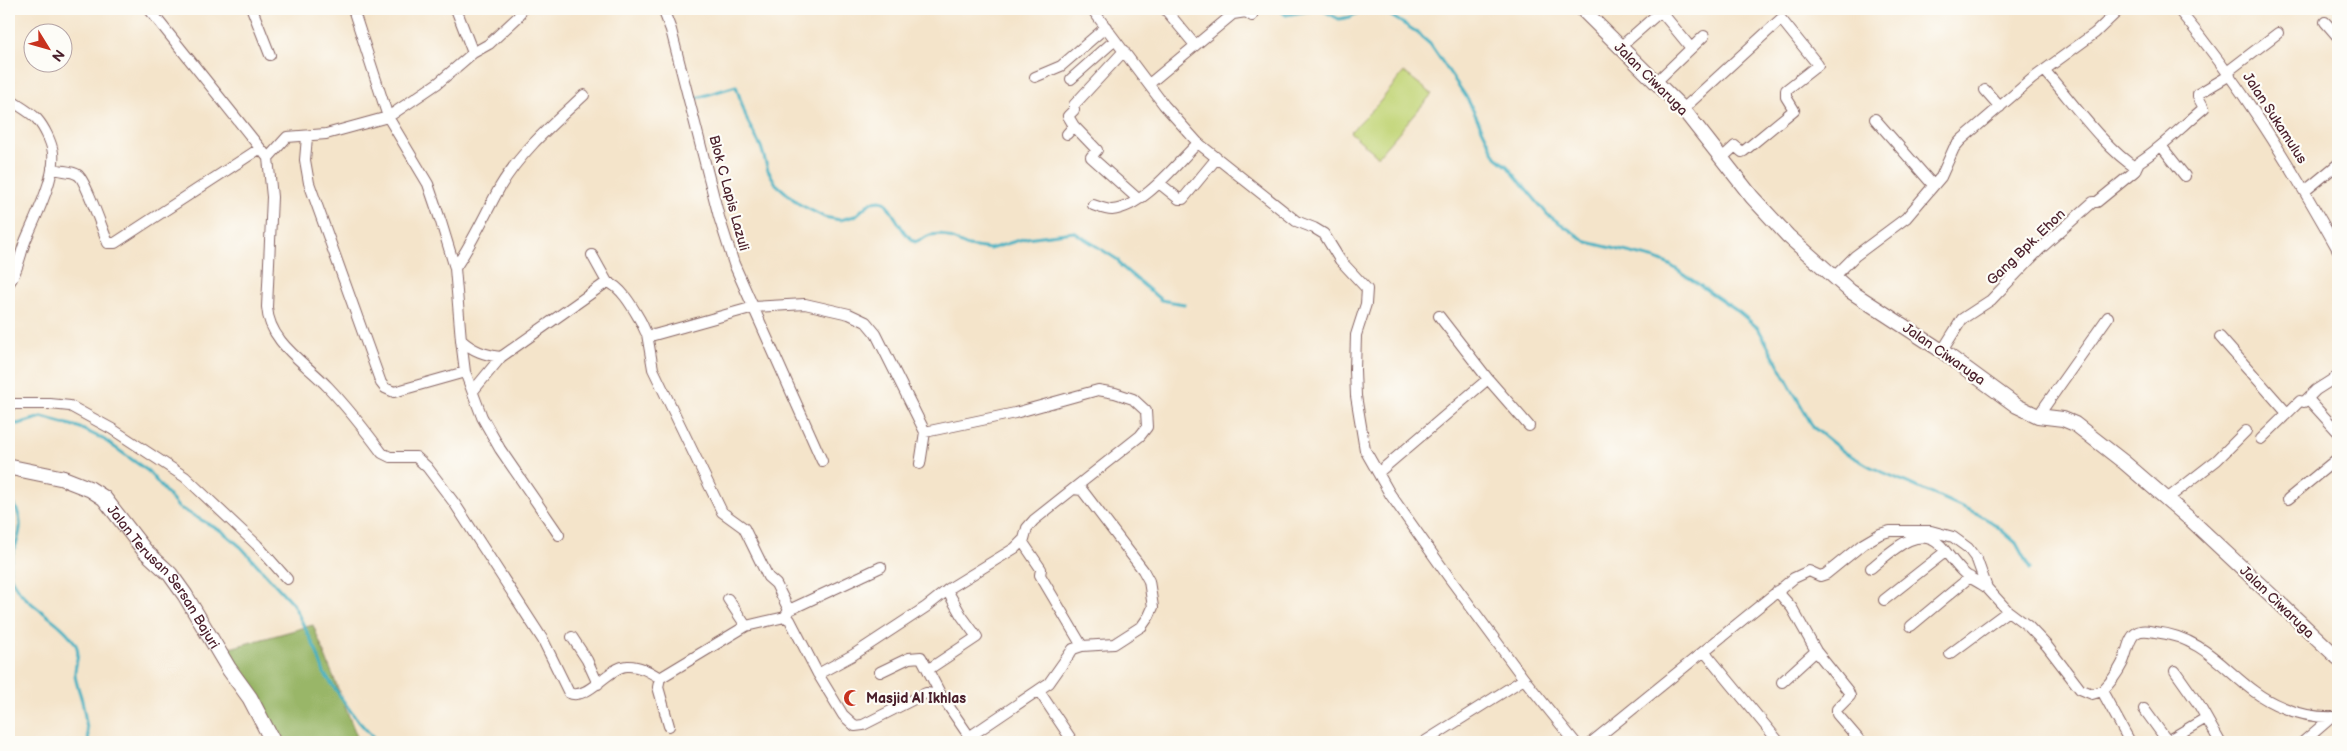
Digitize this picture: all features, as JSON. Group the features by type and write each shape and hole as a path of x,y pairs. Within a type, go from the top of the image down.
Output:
{"main road":[{"name":"Jalan Terusan Sersan Bajuri","path":"9,467 62,478 90,489 104,498 145,551 170,574 185,595 229,669 250,698 273,742"}],"street":[{"path":"149,9 268,158 272,197 267,313 277,337 329,388 382,453 390,457 416,457 427,467 472,529 544,640 569,693 578,694 598,684 613,671 626,666 639,667 660,678"},
{"path":"252,9 270,55"},
{"path":"353,9 388,117 428,184 455,268 465,372 474,391 482,418 500,449 559,535"},
{"path":"456,9 473,54"},
{"path":"268,158 287,137 307,137 326,134 388,117 438,83 473,54 489,44 518,17 522,9"},
{"name":"Blok C Lapis Lazuli","path":"663,9 671,30 719,217 734,264 822,461"},
{"path":"1092,9 1164,105 1198,143 1296,222 1314,228 1324,234 1340,260 1367,289 1366,304 1356,335 1355,370 1364,445 1394,500 1524,679 1575,742"},
{"path":"1165,9 1195,45"},
{"name":"Jalan Ciwaruga","path":"1582,9 1619,48 1683,109 1752,197 1788,236 1834,277 1850,290 1942,351 2017,406 2038,416 2063,419 2075,424 2167,499 2338,658"},
{"path":"1834,277 1854,256 1906,218 1941,177 1954,148 2032,79 2095,33 2120,9"},
{"name":"Jalan Sukamulus","path":"2178,9 2229,73 2305,191 2338,250"},
{"path":"1619,48 1660,10 1690,48"},
{"path":"1149,84 1233,14 1246,12 1252,16"},
{"path":"1683,109 1781,19 1802,44 1818,65 1786,90 1786,97 1794,110 1744,151 1742,152 1735,146 1722,158"},
{"path":"2325,22 2338,37"},
{"path":"1034,78 1061,66 1106,27"},
{"path":"2229,73 2278,33"},
{"path":"1656,82 1704,36"},
{"path":"1071,79 1115,40"},
{"path":"1124,51 1074,105 1074,110 1068,116 1074,126 1097,150 1091,157 1138,199"},
{"path":"2045,71 2122,159 2136,168"},
{"name":"Gang Bpk. Ehon","path":"1942,351 1962,319 1991,300 2039,250 2093,202 2097,202 2129,177 2140,162 2162,147 2204,108 2198,98 2198,94 2229,73"},
{"path":"1985,90 2000,108"},
{"path":"455,268 468,250 501,186 534,143 584,95"},
{"path":"9,99 37,119 47,136 53,153 52,168 41,205 22,250 19,263 9,283"},
{"path":"1875,119 1933,186"},
{"path":"1067,134 1074,126"},
{"path":"307,137 305,160 309,183 382,383 386,388 394,392 465,372"},
{"path":"1093,205 1110,210 1122,208 1138,199 1158,183 1198,143"},
{"path":"2162,147 2185,176"},
{"path":"52,168 77,174 80,177 108,243 115,243 259,149"},
{"path":"1158,183 1179,199 1182,199 1216,159"},
{"path":"2305,191 2338,164"},
{"path":"592,255 607,282 619,290 641,321 647,334 653,369 722,512 744,528 768,577 776,584 790,620 818,674 843,714 855,726 863,725 926,693 941,694"},
{"path":"474,391 501,357 607,282"},
{"path":"647,334 654,335 754,307 806,304 849,314 866,322 876,334 925,432 920,464"},
{"path":"1439,316 1488,380 1529,426"},
{"path":"2038,416 2108,316"},
{"path":"2220,337 2288,413"},
{"path":"461,340 471,349 501,357"},
{"path":"2261,439 2300,401 2304,402 2316,390 2338,376"},
{"path":"1378,472 1488,380"},
{"path":"818,674 894,628 947,590 1000,558 1022,541 1027,528 1034,520 1140,436 1147,428 1146,411 1133,399 1098,390 1015,413 925,432"},
{"path":"2308,399 2338,432"},
{"path":"9,404 70,406 112,428 185,477 257,545 287,579"},
{"path":"2167,499 2216,460 2246,431"},
{"path":"2288,499 2338,458"},
{"path":"880,672 914,657 921,657 941,694 971,739 1052,680 1073,649 1082,646 1114,644 1142,626 1153,607 1152,589 1144,570 1082,490 1073,489"},
{"path":"1592,742 1657,691 1777,591 1803,573 1809,572 1820,576 1826,574 1872,538 1890,532 1931,531 1953,537 1968,548 1977,560 1987,588"},
{"path":"1871,568 1904,542 1914,537 1932,540 1965,575 1987,588 2008,611 2028,626 2047,646 2080,689 2092,694 2102,691 2116,674 2136,633 2144,631 2185,638 2206,650 2252,689 2281,707 2312,716 2335,717"},
{"path":"1022,541 1040,569 1040,575 1082,646"},
{"path":"1884,600 1945,552"},
{"path":"669,726 658,687 660,678 746,626 787,613 881,567"},
{"path":"1911,626 1970,577"},
{"path":"929,669 977,637 961,615 947,590"},
{"path":"1777,591 1792,608 1816,651 1848,691 1850,696 1837,709 1837,714 1861,742"},
{"path":"728,599 746,626"},
{"path":"1950,654 2008,611"},
{"path":"572,637 587,660 598,684"},
{"path":"1704,651 1779,742"},
{"path":"1782,682 1816,651"},
{"path":"2175,671 2220,742"},
{"path":"1424,742 1524,679"},
{"path":"1039,691 1073,742"},
{"path":"2102,691 2130,742"},
{"path":"2144,709 2167,742 2206,718"},
{"path":"2304,742 2335,717"}],"green space":[{"path":"1404,72 1432,94 1378,156 1350,132 1378,104"},
{"path":"313,625 359,742 277,742 223,650"}],"waterway":[{"path":"1279,9 1286,15 1320,9 1339,19 1350,17 1366,9"},
{"path":"1374,9 1385,12 1415,31 1430,44 1467,98 1496,157 1507,166 1548,215 1587,242 1656,259 1670,265 1739,312 1758,328 1813,427 1844,452 1871,467 1976,513 1993,523 2016,543 2030,569"},
{"path":"690,100 736,86 747,120 761,147 768,170 776,184 799,204 824,217 840,220 855,216 871,202 881,201 886,203 905,233 915,242 930,235 941,234 968,246 990,249 1026,238 1074,232 1118,260 1121,266 1161,300 1184,304"},
{"path":"9,423 18,424 42,417 78,427 103,439 148,471 178,507 223,532 241,547 293,604 316,650 324,673 354,716 377,742"},
{"path":"9,498 17,510 20,522 20,532 11,561 10,571 12,580 18,590 34,606 62,627 76,645 78,652 75,675 89,742"}],"place":[{"name":"Masjid Al Ikhlas","path":"852,698"}]}
